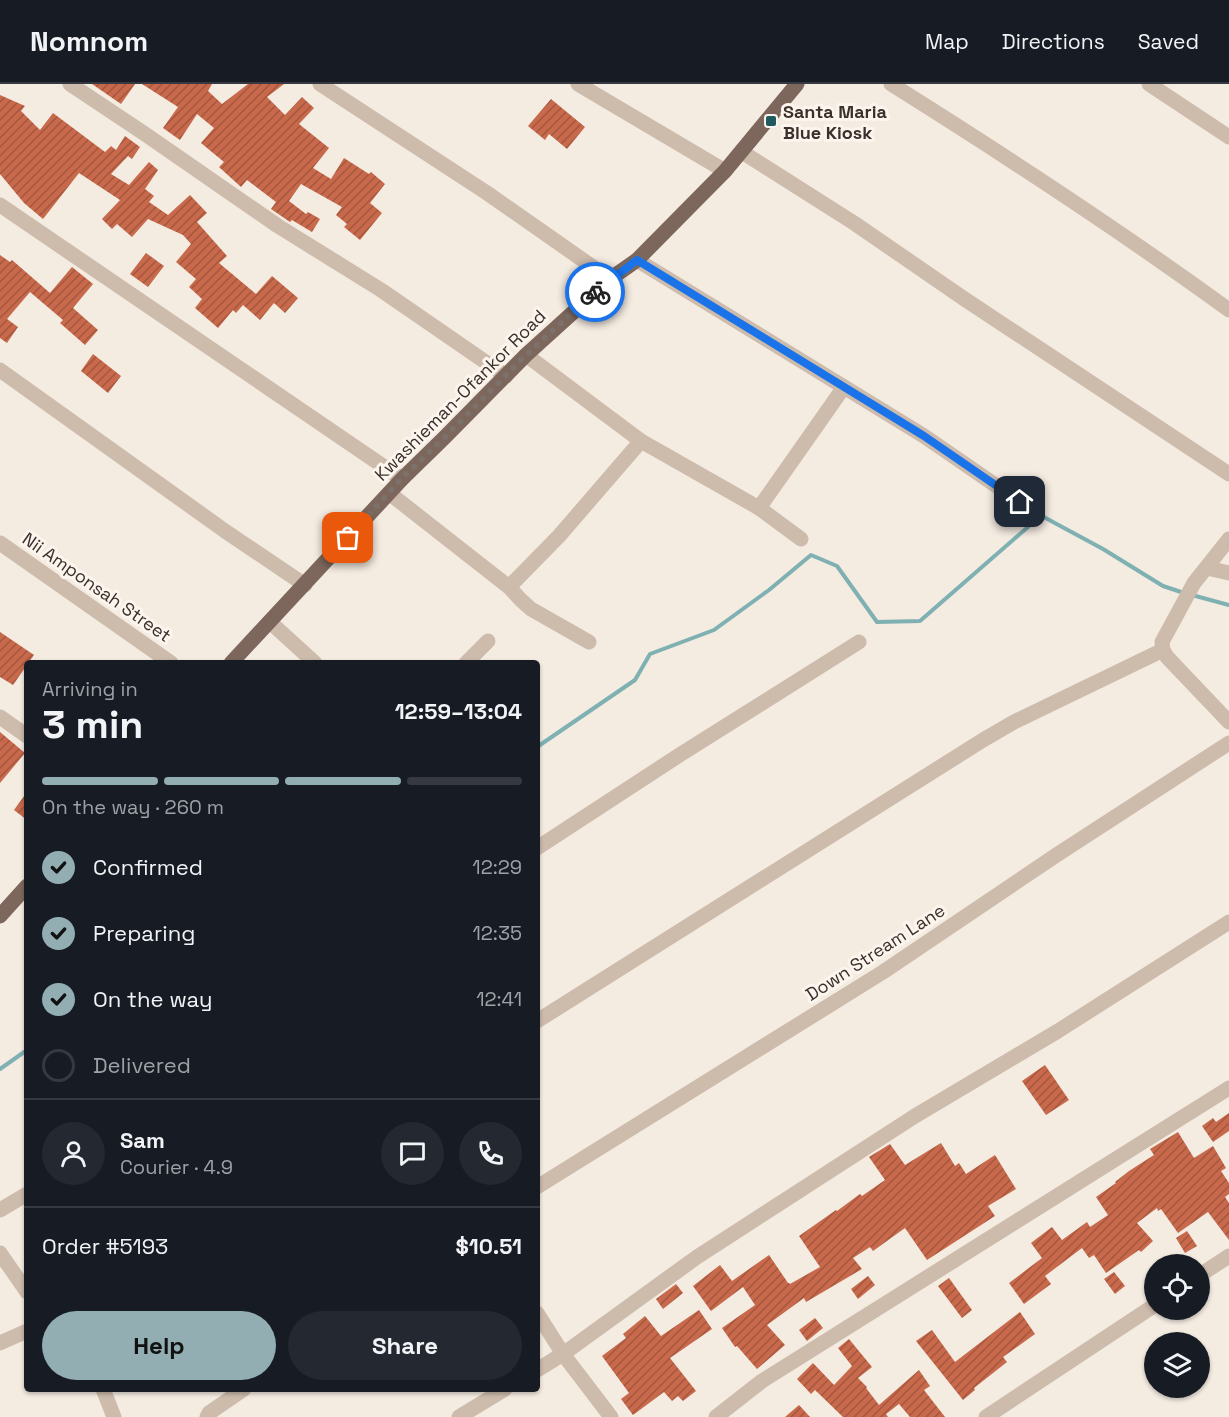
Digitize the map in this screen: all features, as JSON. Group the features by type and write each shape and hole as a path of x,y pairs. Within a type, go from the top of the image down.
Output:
{"main road":[{"name":"Kwashieman-Ofankor Road","path":"234,660 402,478 526,355 610,279 637,260 725,171 797,84"},
{"path":"3,906 24,888"}],"street":[{"path":"70,84 278,226 381,290 506,376"},
{"path":"320,84 487,193 610,279"},
{"path":"578,84 725,171"},
{"path":"891,84 991,146 1140,246 1229,310"},
{"path":"1149,84 1229,137"},
{"path":"742,152 854,223 1229,474"},
{"path":"0,205 402,478"},
{"path":"637,260 924,436 1020,502"},
{"path":"526,355 641,441 759,508 801,539"},
{"path":"0,370 225,531 305,585"},
{"path":"759,508 844,387"},
{"path":"509,587 559,536 641,441"},
{"path":"389,492 509,587 531,609 590,642"},
{"path":"1229,539 1194,583 1162,642 1167,657 1229,722"},
{"name":"Nii Amponsah Street","path":"0,543 167,660"},
{"path":"1207,568 1229,573"},
{"path":"270,622 312,660"},
{"path":"469,660 488,641"},
{"path":"540,846 691,747 859,642"},
{"path":"540,1020 983,740 1030,714 1163,650"},
{"path":"0,717 24,734"},
{"name":"Down Stream Lane","path":"540,1185 883,972 1058,854 1229,743"},
{"path":"540,1368 697,1257 915,1116 1058,1030 1229,922"},
{"path":"716,1417 762,1381 1229,1088"},
{"path":"0,1210 24,1196"},
{"path":"0,1253 24,1288"},
{"path":"1210,1268 1229,1256"},
{"path":"986,1417 1144,1312"},
{"path":"540,1318 563,1354 611,1417"},
{"path":"0,1343 24,1332"},
{"path":"104,1392 114,1417"},
{"path":"207,1417 209,1413 240,1392"},
{"path":"459,1417 500,1392"}],"building":[{"path":"92,84 135,84 121,104"},
{"path":"142,84 212,84 208,91 222,104 248,84 284,84 267,97 285,115 302,97 314,108 299,124 329,148 313,168 331,179 344,158 369,174 371,172 385,184 370,203 382,213 360,240 344,227 347,224 336,215 342,207 301,184 289,201 306,214 308,212 320,219 312,232 292,220 290,222 271,209 276,202 247,180 241,187 219,167 224,162 201,143 214,128 197,114 180,140 163,128 178,107"},
{"path":"0,95 25,106 21,111 40,130 53,113 105,152 111,146 116,150 125,136 140,147 132,159 128,156 111,174 129,185 149,162 158,170 145,189 154,196 149,202 168,215 190,195 207,213 197,222 227,256 219,263 256,294 272,276 298,298 285,313 274,303 260,320 243,305 236,313 233,310 218,328 195,308 202,299 189,287 196,279 176,262 191,244 183,235 148,219 132,237 117,224 112,229 102,219 120,200 79,173 43,219 24,203 0,174"},
{"path":"551,99 585,127 567,149 549,134 545,140 528,126"},
{"path":"146,253 164,266 148,287 130,274"},
{"path":"0,255 10,262 12,260 50,293 72,267 93,284 73,308 98,330 85,345 60,323 63,320 30,292 7,319 18,327 7,343 0,338"},
{"path":"93,354 121,376 108,393 81,371"},
{"path":"0,632 34,655 30,660 24,660 24,669 13,685 0,677"},
{"path":"0,732 24,754 0,783"},
{"path":"24,796 24,818 14,810"},
{"path":"1045,1065 1069,1100 1046,1115 1022,1081"},
{"path":"1229,1113 1229,1131 1213,1142 1202,1126 1213,1118 1216,1122"},
{"path":"1178,1132 1194,1158 1213,1146 1226,1168 1221,1171 1229,1183 1229,1194 1225,1197 1229,1203 1229,1240 1208,1212 1178,1233 1161,1209 1158,1211 1157,1208 1137,1223 1153,1241 1141,1252 1139,1250 1106,1273 1094,1255 1089,1258 1082,1248 1045,1276 1051,1284 1024,1304 1009,1283 1042,1258 1031,1243 1052,1227 1062,1240 1087,1222 1090,1227 1108,1215 1096,1197 1154,1155 1150,1149"},
{"path":"941,1143 955,1166 959,1163 966,1174 995,1155 1016,1189 988,1206 995,1216 927,1260 905,1228 873,1251 870,1247 853,1258 862,1269 806,1302 804,1298 767,1325 785,1345 757,1369 737,1346 735,1347 722,1328 755,1305 743,1287 711,1311 693,1286 720,1265 732,1281 769,1255 790,1284 820,1267 799,1236 860,1194 862,1196 885,1180 869,1157 890,1144 905,1165"},
{"path":"1187,1231 1197,1246 1185,1253 1176,1238"},
{"path":"1114,1272 1125,1286 1115,1294 1104,1279"},
{"path":"868,1276 875,1285 858,1299 851,1289"},
{"path":"949,1278 972,1310 962,1318 938,1286"},
{"path":"676,1284 683,1293 663,1309 656,1299"},
{"path":"699,1310 712,1329 670,1358 696,1391 683,1401 678,1396 672,1401 664,1392 633,1415 621,1399 629,1393 602,1356 626,1338 623,1334 645,1316 661,1336"},
{"path":"1020,1312 1035,1334 1003,1357 1007,1362 974,1388 975,1390 963,1400 916,1341 932,1330 955,1362"},
{"path":"815,1318 823,1328 807,1341 799,1330"},
{"path":"849,1339 872,1367 858,1378 879,1405 919,1370 930,1386 924,1390 945,1417 910,1417 899,1404 886,1414 888,1417 843,1417 815,1390 811,1394 797,1379 813,1363 834,1385 852,1366 838,1348"},
{"path":"799,1405 810,1417 785,1417"}],"waterway":[{"path":"540,745 635,680 650,654 714,630 769,590 811,555 837,566 877,622 920,621 1040,515 1103,549 1163,586 1184,593"},
{"path":"1192,595 1229,605"},
{"path":"0,1069 24,1052"}],"way so far":[{"path":"348,538 402,478 526,355 595,292"}],"place":[{"name":"Santa Maria Blue Kiosk","path":"771,121"}],"route":[{"path":"595,292 637,260 924,436 1020,502"}]}
